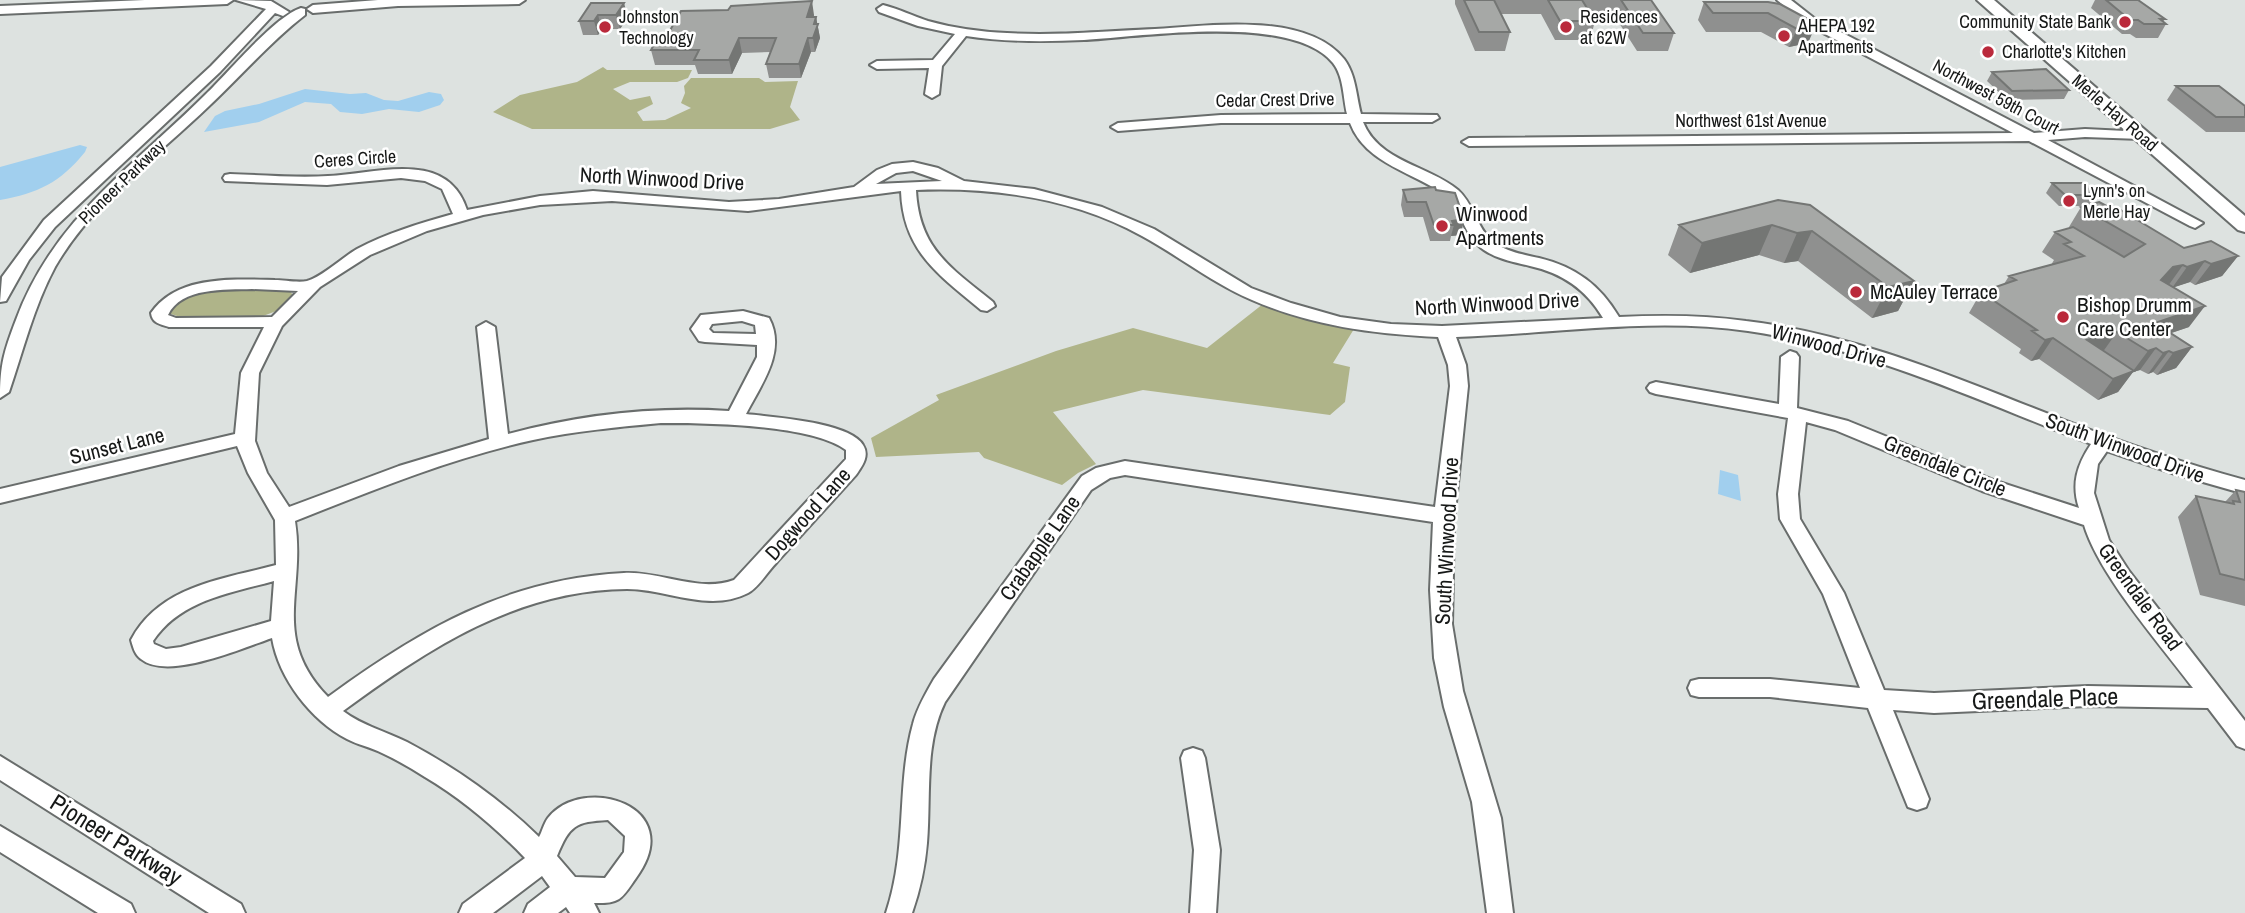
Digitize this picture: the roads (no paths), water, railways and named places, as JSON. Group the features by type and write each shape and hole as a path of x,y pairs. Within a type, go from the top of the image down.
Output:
{"main road":[{"name":"Merle Hay Road","path":"1985,0 2245,226"}],"street":[{"path":"0,9 19,0"},
{"path":"38,0 80,0"},
{"path":"0,9 227,0"},
{"path":"242,0 307,10 397,2 519,0"},
{"name":"Pioneer Parkway","path":"0,392 37,288 66,240 87,214 211,97 275,32 307,10 331,0"},
{"name":"Northwest 59th Court","path":"1783,0 1810,21 2195,223"},
{"name":"Pioneer Parkway","path":"0,297 17,264 51,222 230,55 272,5"},
{"path":"915,20 963,32 1026,37 1240,29 1285,34 1324,49 1340,62 1348,78 1354,118 1364,138 1376,150 1452,192 1469,214 1474,232 1480,240 1503,254 1554,267 1577,277 1594,290 1613,321"},
{"path":"877,65 936,64 963,32"},
{"path":"932,94 936,64"},
{"name":"Cedar Crest Drive","path":"1118,127 1221,119 1432,118"},
{"name":"Northwest 61st Avenue","path":"1469,142 2033,138 2085,133 2141,135"},
{"name":"North Winwood Drive","path":"859,191 883,172 914,167 939,171 961,186"},
{"name":"Ceres Circle","path":"230,178 330,181 396,174 423,176 435,179 451,189 461,215"},
{"path":"908,186 908,216 920,244 931,258 987,306"},
{"name":"North Winwood Drive","path":"285,517 257,473 244,438 245,404 252,369 276,322 333,269 372,247 461,215 510,205 570,197 627,196 702,205 749,206 908,186 961,186 1028,193 1101,211 1147,232 1232,285 1294,309 1371,327 1446,334 1646,319"},
{"path":"276,322 175,323 167,322 159,313 169,299 195,288 312,286"},
{"name":"Winwood Drive","path":"1646,319 1751,326 1830,343 1911,369 2006,405"},
{"path":"486,327 499,441"},
{"name":"South Winwood Drive","path":"1446,334 1457,365 1459,386 1444,516 1440,610 1445,660 1481,788 1494,853 1500,913"},
{"path":"734,419 766,357 766,340"},
{"path":"1790,357 1793,413 1788,495 1790,519 1833,593 1917,799"},
{"name":"Greendale Circle","path":"1656,388 1793,413 1871,435 1989,486 2091,520"},
{"name":"South Winwood Drive","path":"2006,405 2184,471 2245,487"},
{"name":"Dogwood Lane","path":"285,517 362,485 499,441 591,423 642,418 734,419 778,424 845,438 855,447 856,459 743,586 728,593 713,595 652,582 628,581 578,584 532,593 476,614 430,637 327,711"},
{"name":"Sunset Lane","path":"0,496 244,438"},
{"name":"Greendale Road","path":"2103,441 2088,464 2084,493 2099,542 2122,577 2245,739"},
{"name":"Crabapple Lane","path":"899,913 905,900 915,842 921,755 928,712 942,686 1084,485 1094,477 1125,468 1444,516"},
{"path":"285,517 285,647 310,694 351,729 393,746 470,793 543,860 579,903"},
{"path":"283,626 183,657 164,659 152,656 145,650 142,640 157,617 183,600 286,570"},
{"name":"Greendale Place","path":"1699,688 1770,688 1934,703 2061,696 2214,698"},
{"path":"1193,758 1207,849 1203,913"},
{"name":"Pioneer Parkway","path":"0,767 232,913"},
{"path":"472,913 543,860 556,825 578,811 611,809 624,816 638,833 637,856 611,891 579,903 537,913"},
{"path":"0,838 122,913"}],"water":[{"path":"305,89 366,93 384,100 398,101 429,92 441,94 444,100 440,105 419,112 389,109 362,114 340,112 331,104 305,102 259,122 204,132 215,116 225,111 259,104"},
{"path":"80,145 87,147 85,152 57,179 37,190 0,200 0,167"},
{"path":"1720,470 1738,475 1741,501 1718,494"}],"place":[{"name":"Community State Bank","path":"2125,22"},
{"name":"Johnston Technology","path":"605,27"},
{"name":"Residences at 62W","path":"1566,27"},
{"name":"AHEPA 192 Apartments","path":"1784,36"},
{"name":"Charlotte's Kitchen","path":"1988,52"},
{"name":"Lynn's on Merle Hay","path":"2069,201"},
{"name":"Winwood Apartments","path":"1442,226"},
{"name":"McAuley Terrace","path":"1856,292"},
{"name":"Bishop Drumm Care Center","path":"2063,317"}]}
